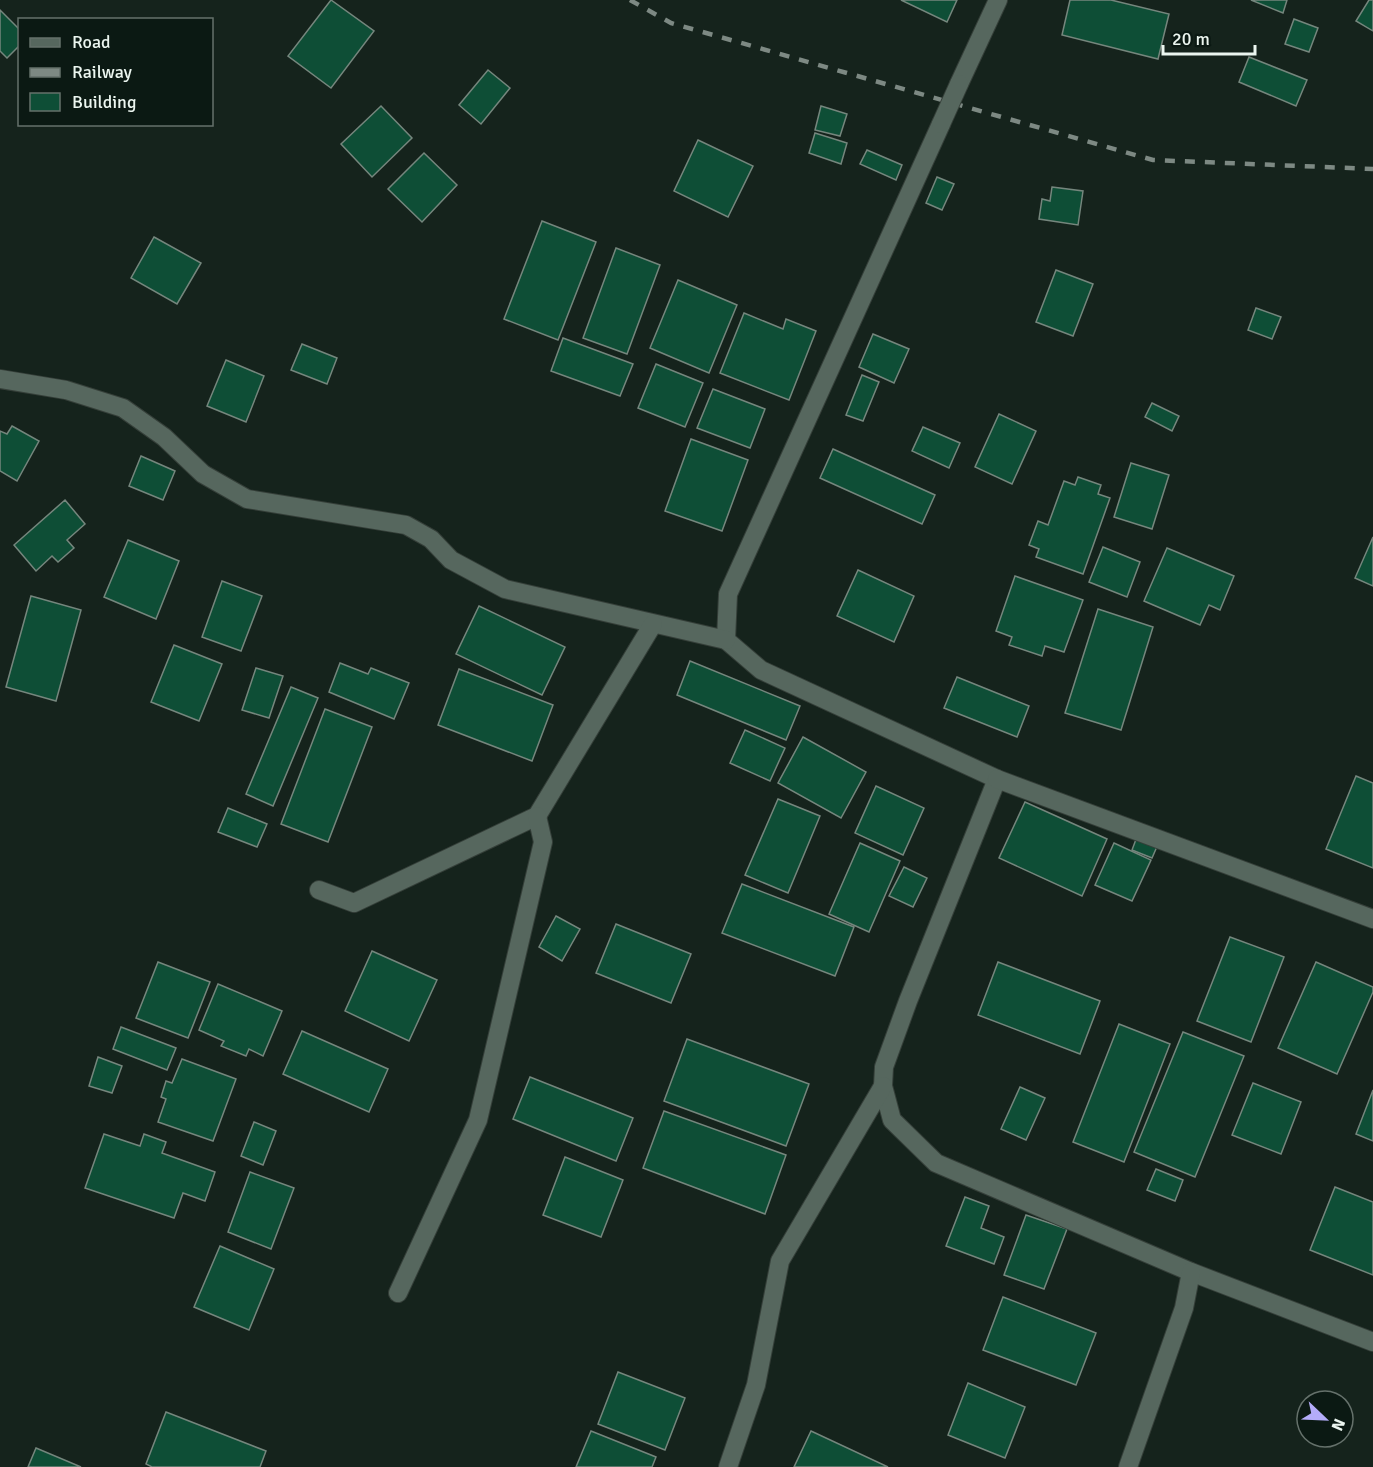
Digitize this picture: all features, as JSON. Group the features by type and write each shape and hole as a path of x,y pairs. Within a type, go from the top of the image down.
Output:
{"street":[{"path":"726,640 728,594 998,0"},
{"path":"0,379 66,390 123,408 164,437 203,474 247,499 406,525 432,539 451,560 505,589 726,640 761,670 997,779 1373,919"},
{"path":"319,890 354,903 537,816 653,624"},
{"path":"997,779 884,1067 883,1086 892,1120 936,1163 1191,1272 1373,1342"},
{"path":"398,1293 478,1120 543,842 537,816"},
{"path":"728,1467 756,1385 780,1261 883,1086"},
{"path":"1128,1467 1184,1308 1191,1272"}],"building":[{"path":"331,0 374,31 331,88 288,56"},
{"path":"901,0 957,0 947,22"},
{"path":"1070,0 1111,0 1169,14 1158,59 1062,35"},
{"path":"1251,0 1287,0 1283,13"},
{"path":"1369,0 1373,0 1373,31 1356,21"},
{"path":"0,10 18,28 18,47 7,58 0,51"},
{"path":"1294,19 1318,28 1309,52 1285,44"},
{"path":"1249,57 1307,80 1296,106 1239,82"},
{"path":"488,70 510,88 481,124 459,105"},
{"path":"381,106 412,138 372,177 341,144"},
{"path":"821,106 847,114 840,136 815,130"},
{"path":"815,133 847,143 841,164 809,153"},
{"path":"698,140 753,166 728,217 674,191"},
{"path":"867,150 902,165 896,180 860,164"},
{"path":"424,153 457,185 422,222 388,189"},
{"path":"937,177 954,184 942,210 926,203"},
{"path":"1052,187 1083,191 1078,225 1039,219 1042,199 1050,201"},
{"path":"542,221 596,242 558,340 504,319"},
{"path":"154,237 201,263 177,304 131,278"},
{"path":"616,248 660,265 627,354 583,338"},
{"path":"1056,270 1093,284 1073,336 1036,322"},
{"path":"678,280 737,305 709,373 650,348"},
{"path":"1256,308 1281,317 1272,339 1248,330"},
{"path":"744,313 783,329 786,319 816,331 789,400 720,373"},
{"path":"873,334 909,349 894,383 859,367"},
{"path":"563,338 633,364 620,396 551,371"},
{"path":"302,344 337,358 327,384 291,370"},
{"path":"226,360 264,376 246,422 207,406"},
{"path":"656,364 703,383 685,427 638,408"},
{"path":"862,375 879,382 863,421 846,415"},
{"path":"713,389 765,409 750,448 697,428"},
{"path":"1152,403 1179,416 1172,431 1145,417"},
{"path":"999,414 1036,431 1012,484 975,467"},
{"path":"12,426 39,441 17,481 0,471 0,431 7,434"},
{"path":"923,427 960,443 949,468 912,451"},
{"path":"691,439 748,460 722,531 665,511"},
{"path":"833,449 935,495 922,524 820,478"},
{"path":"141,456 175,471 163,500 129,486"},
{"path":"1131,463 1169,475 1152,529 1114,517"},
{"path":"1078,477 1101,485 1098,494 1110,498 1083,574 1036,557 1039,549 1029,545 1038,521 1048,525 1064,481 1075,485"},
{"path":"65,500 85,524 67,540 74,548 58,562 52,556 36,571 14,545"},
{"path":"1373,537 1373,586 1355,578"},
{"path":"128,540 179,561 156,619 104,597"},
{"path":"1103,547 1140,562 1127,597 1089,582"},
{"path":"1167,548 1234,576 1220,610 1209,605 1200,625 1144,601"},
{"path":"858,570 914,596 894,642 837,616"},
{"path":"1015,576 1083,600 1064,652 1045,646 1042,656 1009,645 1012,637 996,631"},
{"path":"222,581 262,596 241,651 202,637"},
{"path":"31,596 81,610 56,701 6,687"},
{"path":"479,606 565,647 542,695 456,654"},
{"path":"1098,609 1153,627 1121,730 1065,713"},
{"path":"174,645 222,664 199,721 151,702"},
{"path":"690,661 800,706 786,740 677,695"},
{"path":"340,663 368,674 371,668 409,683 394,719 329,692"},
{"path":"256,668 283,676 269,718 242,710"},
{"path":"459,669 553,705 532,761 438,725"},
{"path":"957,677 1029,706 1017,737 944,708"},
{"path":"291,687 318,698 273,806 246,794"},
{"path":"325,709 372,727 328,842 281,824"},
{"path":"745,730 785,748 770,781 730,763"},
{"path":"803,737 866,772 841,818 778,783"},
{"path":"1356,776 1373,783 1373,868 1326,849"},
{"path":"876,786 924,808 903,855 855,833"},
{"path":"778,799 820,816 788,893 745,875"},
{"path":"1025,802 1107,839 1082,896 999,858"},
{"path":"228,808 267,824 257,847 218,832"},
{"path":"1138,834 1159,842 1152,858 1132,850"},
{"path":"860,843 900,861 869,932 829,914"},
{"path":"1114,843 1151,860 1132,901 1095,885"},
{"path":"904,867 927,878 913,907 889,896"},
{"path":"742,884 854,927 835,976 722,933"},
{"path":"556,916 580,929 562,961 539,947"},
{"path":"616,924 691,954 671,1003 596,973"},
{"path":"1230,937 1284,957 1251,1042 1197,1021"},
{"path":"372,951 437,980 409,1041 345,1011"},
{"path":"158,962 210,982 188,1038 136,1018"},
{"path":"998,962 1100,1001 1080,1054 978,1015"},
{"path":"1316,962 1373,987 1373,992 1337,1074 1278,1048"},
{"path":"218,984 282,1011 263,1056 249,1049 246,1056 221,1046 224,1041 199,1030"},
{"path":"1119,1024 1170,1044 1124,1162 1073,1142"},
{"path":"121,1027 176,1048 167,1070 113,1049"},
{"path":"302,1031 388,1069 369,1112 283,1074"},
{"path":"1183,1032 1244,1056 1195,1177 1134,1152"},
{"path":"687,1039 809,1084 786,1146 664,1101"},
{"path":"98,1057 122,1066 112,1093 89,1086"},
{"path":"182,1059 236,1079 213,1141 158,1122 166,1099 161,1097 166,1081 172,1083"},
{"path":"530,1077 633,1118 616,1161 513,1119"},
{"path":"1253,1083 1301,1102 1281,1154 1232,1135"},
{"path":"1020,1087 1045,1098 1026,1140 1001,1129"},
{"path":"1373,1090 1373,1141 1356,1134"},
{"path":"664,1111 786,1155 765,1214 643,1168"},
{"path":"254,1122 276,1131 263,1165 241,1156"},
{"path":"104,1134 140,1146 144,1134 166,1142 162,1153 215,1172 205,1201 183,1193 174,1218 85,1188"},
{"path":"565,1157 623,1180 601,1237 543,1215"},
{"path":"1156,1169 1183,1180 1175,1201 1147,1190"},
{"path":"250,1172 294,1188 271,1249 228,1232"},
{"path":"1335,1187 1373,1202 1373,1275 1310,1250"},
{"path":"965,1197 989,1206 981,1228 1004,1237 994,1264 946,1246"},
{"path":"1026,1215 1067,1229 1044,1289 1004,1275"},
{"path":"220,1246 274,1269 249,1330 194,1307"},
{"path":"1003,1297 1096,1333 1076,1385 983,1350"},
{"path":"618,1372 685,1398 665,1450 598,1424"},
{"path":"968,1383 1025,1407 1005,1458 948,1435"},
{"path":"166,1412 266,1451 260,1467 152,1467 146,1464"},
{"path":"591,1431 656,1457 652,1467 576,1467"},
{"path":"811,1431 888,1467 794,1467"},
{"path":"36,1448 81,1467 28,1467"}],"railway":[{"path":"630,0 671,23 1153,160 1373,169"}]}
